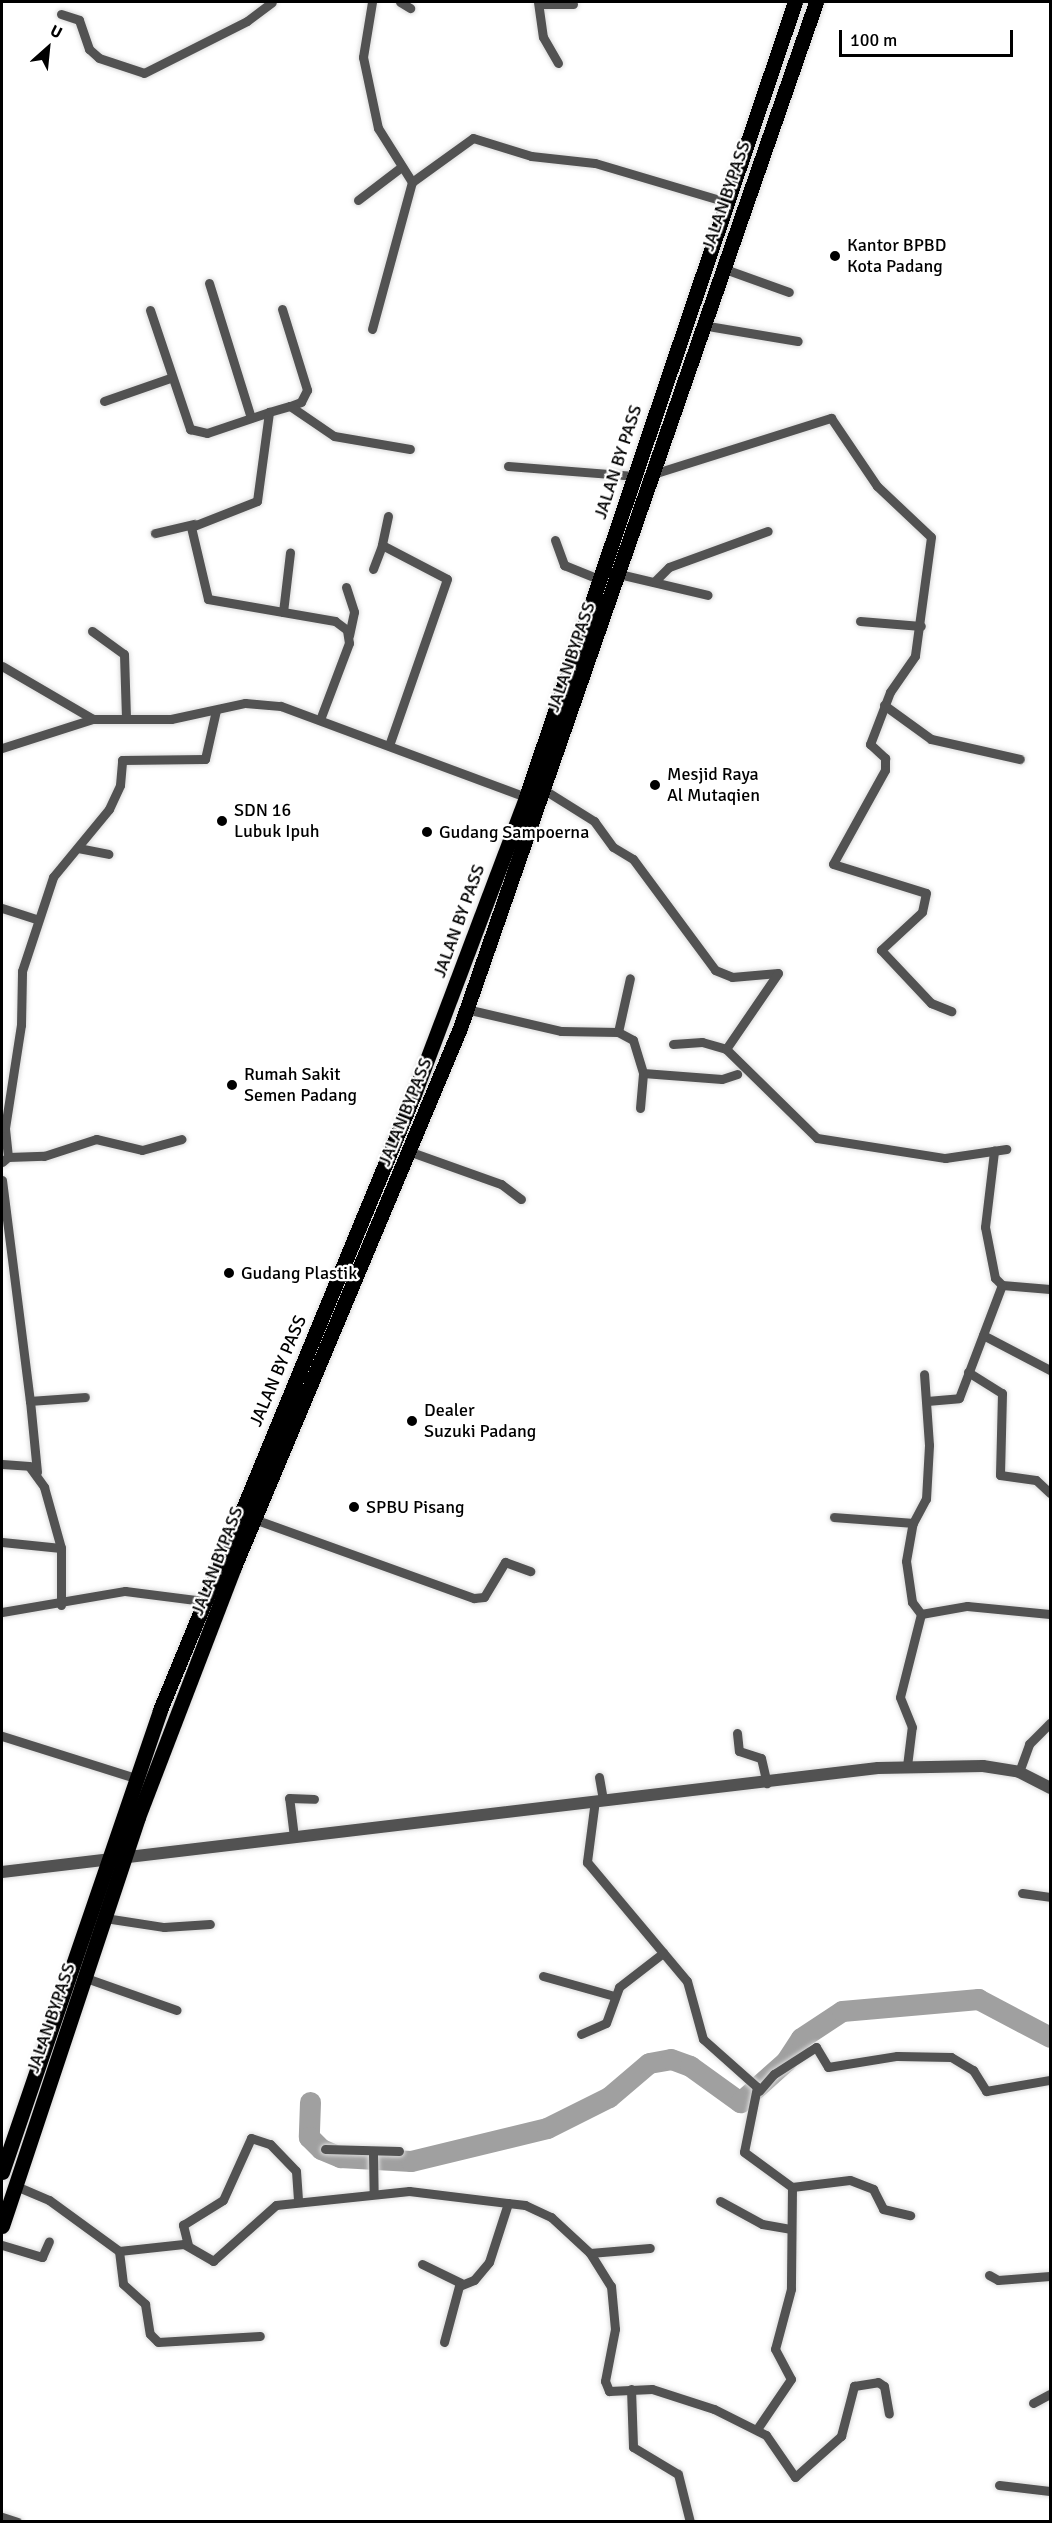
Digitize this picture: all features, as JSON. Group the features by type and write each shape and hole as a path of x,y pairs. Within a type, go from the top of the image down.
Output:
{"highway":[{"name":"JALAN BY PASS","path":"202,1601 386,1160 526,797 795,2"},
{"name":"JALAN BYPASS","path":"2,2226 125,1856 254,1519 411,1152 546,791 702,325 816,2"},
{"path":"386,1160 404,1168"},
{"name":"JALAN BYPASS","path":"2,2172 103,1862 202,1601"}],"street":[{"path":"61,14 79,20 89,50 99,58 144,74 247,21 272,2"},
{"path":"372,2 363,57 378,128 400,168 412,182"},
{"path":"400,2 410,8"},
{"path":"558,63 543,37 538,3 573,4"},
{"path":"372,329 412,182 473,138 531,156 595,163 727,202"},
{"path":"358,200 400,168"},
{"path":"722,268 789,292"},
{"path":"209,283 251,418"},
{"path":"150,310 170,378 195,432 301,402 307,390 282,309"},
{"path":"702,325 798,341"},
{"path":"104,401 170,378"},
{"path":"290,406 334,436 410,449"},
{"path":"155,533 194,524 257,501 269,412"},
{"path":"653,474 834,419 876,486 931,537 921,626 912,664 884,705 870,744 885,758 885,770 833,864 926,893 922,912 881,950 931,1003 951,1011"},
{"path":"508,466 634,476"},
{"path":"373,569 382,545 388,516"},
{"path":"194,524 193,543 208,599 335,621 349,635"},
{"path":"654,582 669,567 768,531"},
{"path":"555,540 564,564 599,579"},
{"path":"382,545 447,579 390,743"},
{"path":"283,612 290,552"},
{"path":"620,574 708,595"},
{"path":"321,717 349,635 354,612 346,587"},
{"path":"860,621 921,626"},
{"path":"92,632 124,654 126,718"},
{"path":"2,666 93,719"},
{"path":"3,750 93,719 171,719 216,710 266,704 321,717 526,797"},
{"path":"884,705 931,739 1020,759"},
{"path":"182,1139 142,1150 96,1139 44,1156 5,1160 8,1084 17,1057 22,971 34,919 53,877 78,848 114,799 122,760 205,759 216,710"},
{"path":"546,791 594,821 613,847 631,856 715,970 732,977 778,973 726,1049"},
{"path":"78,848 108,854"},
{"path":"2,909 34,919"},
{"path":"618,1032 630,978"},
{"path":"466,1009 561,1031 594,1028 618,1032 633,1040 643,1073 640,1108"},
{"path":"674,1044 702,1042 726,1049 817,1138 945,1158 1006,1149"},
{"path":"643,1073 722,1078 737,1074"},
{"path":"994,1150 985,1227 995,1278 1002,1285 1050,1289"},
{"path":"411,1152 501,1184 521,1199"},
{"path":"2,1180 37,1472 61,1548 61,1605"},
{"path":"927,1401 957,1401 1002,1285"},
{"path":"983,1335 1050,1370"},
{"path":"968,1372 1002,1393 1000,1475 1036,1480 1050,1493"},
{"path":"921,1614 912,1602 906,1561 913,1523 926,1499 927,1401 924,1374"},
{"path":"30,1401 85,1397"},
{"path":"2,1464 29,1466 37,1472"},
{"path":"834,1517 913,1523"},
{"path":"254,1519 474,1598 484,1597 505,1562 531,1571"},
{"path":"2,1542 61,1548"},
{"path":"2,1612 61,1605 125,1591 202,1601"},
{"path":"921,1614 967,1606 1050,1614"},
{"path":"907,1766 912,1727 900,1697 921,1614"},
{"path":"1019,1772 1029,1744 1050,1723"},
{"path":"737,1733 739,1751 761,1758 767,1783"},
{"path":"2,1736 135,1778"},
{"path":"2,1872 103,1862 125,1856 599,1800 907,1766 948,1763 1019,1772 1050,1788"},
{"path":"599,1777 599,1800 587,1862 687,1981 703,2039 757,2087"},
{"path":"294,1837 290,1798 314,1799"},
{"path":"1022,1893 1050,1897"},
{"path":"105,1918 164,1926 210,1924"},
{"path":"581,2034 606,2023 614,1996 663,1953"},
{"path":"543,1976 614,1996"},
{"path":"86,1978 177,2010"},
{"path":"910,2215 883,2209 873,2189 850,2180 792,2187 746,2158 746,2124 757,2087 816,2047 828,2067 897,2056 951,2057 973,2070 986,2091 1050,2080"},
{"path":"189,2245 183,2225 223,2200 251,2138 270,2144 296,2171 298,2202"},
{"path":"325,2149 373,2159 399,2151"},
{"path":"373,2159 374,2193"},
{"path":"16,2186 49,2200 119,2250 189,2245 213,2261 265,2211 298,2202 374,2193 462,2195 508,2203 551,2217 590,2253 612,2286 615,2305 605,2387 616,2392 631,2389 684,2397 757,2429 795,2477 841,2436 854,2386 878,2382 884,2386 889,2414"},
{"path":"757,2429 791,2379 776,2349 791,2289 789,2229 792,2187"},
{"path":"720,2201 762,2224 789,2229"},
{"path":"422,2264 461,2283 471,2282 489,2262 508,2203"},
{"path":"2,2245 42,2257 49,2241"},
{"path":"590,2253 650,2248"},
{"path":"119,2250 123,2284 146,2304 150,2334 158,2342 260,2336"},
{"path":"989,2275 998,2280 1050,2276"},
{"path":"444,2342 461,2283"},
{"path":"631,2389 633,2447 678,2474 690,2522"},
{"path":"1033,2403 1050,2394"},
{"path":"999,2485 1050,2491"},
{"path":"2,2517 17,2522"}],"waterway":[{"path":"310,2102 309,2137 321,2149 340,2157 411,2161 547,2128 609,2097 649,2063 671,2059 690,2066 740,2102 786,2061 801,2038 842,2011 978,1999 1050,2037"}],"place":[{"name":"Kantor BPBD Kota Padang","path":"835,256"},
{"name":"Mesjid Raya Al Mutaqien","path":"655,785"},
{"name":"SDN 16 Lubuk Ipuh","path":"222,821"},
{"name":"Gudang Sampoerna","path":"427,832"},
{"name":"Rumah Sakit Semen Padang","path":"232,1085"},
{"name":"Gudang Plastik","path":"229,1273"},
{"name":"Dealer Suzuki Padang","path":"412,1421"},
{"name":"SPBU Pisang","path":"354,1507"}]}
